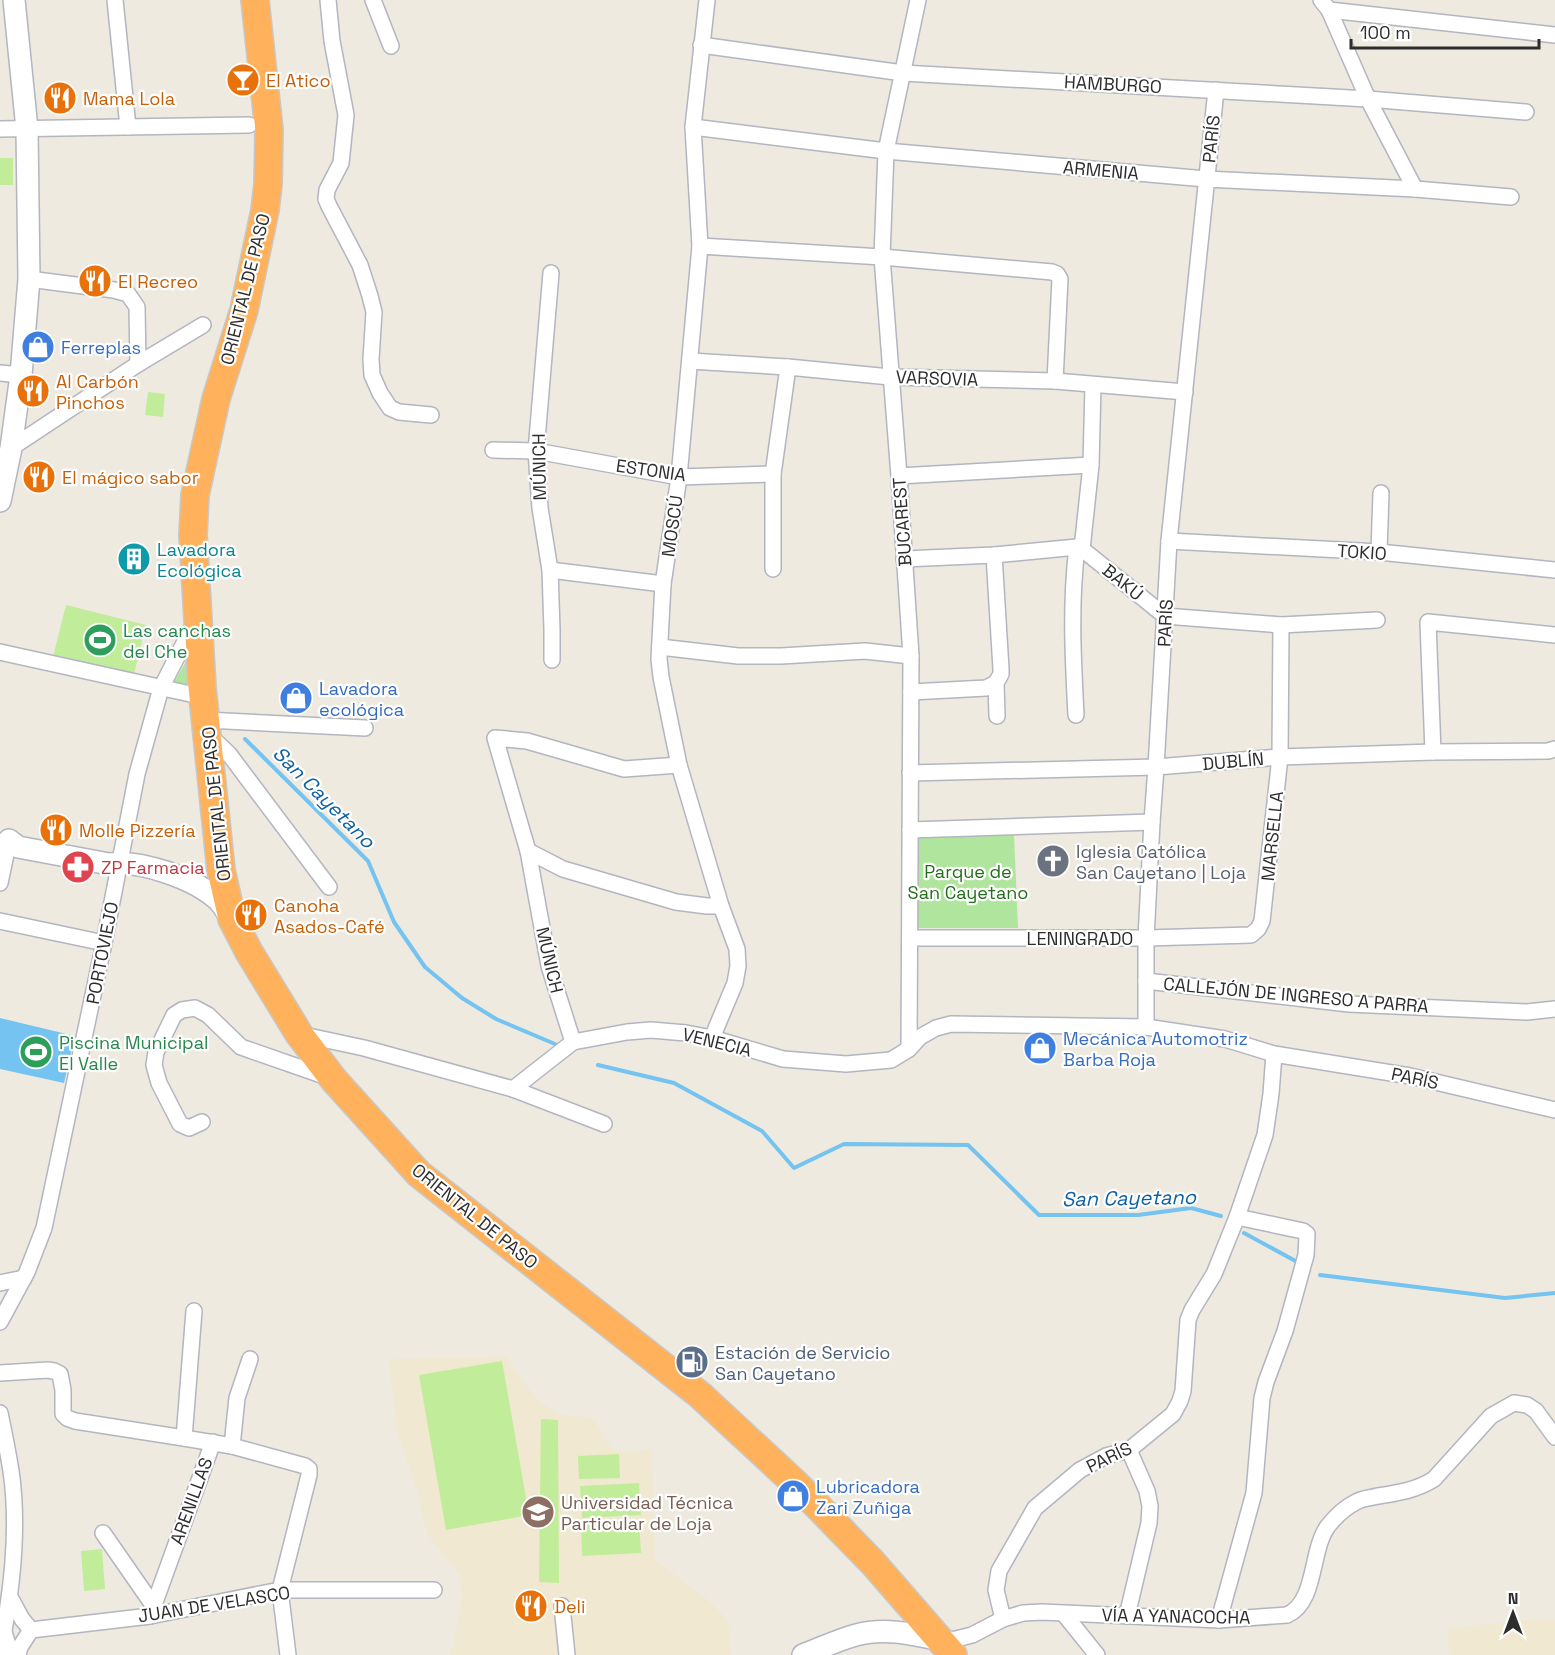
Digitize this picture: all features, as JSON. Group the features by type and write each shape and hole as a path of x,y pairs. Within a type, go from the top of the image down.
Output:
{"highway":[{"name":"ORIENTAL DE PASO","path":"255,0 269,130 265,210 244,310 216,399 195,495 193,535 197,619 221,870 232,919 249,952 299,1034 334,1080 419,1174 700,1395 796,1484 873,1563 946,1647"}],"main road":[{"path":"0,501 11,448 21,375 29,279 27,129 14,0"},
{"path":"4,839 18,847 109,864 119,863 159,870 182,877 218,900 232,919"},
{"path":"803,1655 858,1635 874,1632 906,1632 946,1647"}],"street":[{"path":"115,0 128,127"},
{"path":"328,0 332,41 346,122 341,163 327,190 326,199 360,266 368,290 374,312 372,375 380,393 390,408 399,412 431,415"},
{"path":"373,0 391,46"},
{"name":"MOSCÚ","path":"707,0 693,127 700,246 679,477 663,584 660,677 679,765 721,906 737,950 738,966 735,983 712,1038"},
{"name":"BUCAREST","path":"909,1049 911,656 882,257 886,151 918,0"},
{"path":"1325,5 1555,35"},
{"path":"1325,5 1368,99 1415,189"},
{"name":"HAMBURGO","path":"701,45 903,73 1368,99 1526,112"},
{"name":"PARÍS","path":"1216,90 1169,541 1146,938 1146,1027 1225,1039 1274,1054 1410,1076 1555,1110"},
{"path":"0,129 249,125"},
{"name":"ARMENIA","path":"693,127 886,151 1206,179 1415,189 1511,197"},
{"path":"700,246 882,257 1052,272 1060,279 1055,381"},
{"name":"MÚNICH","path":"550,273 536,451 540,508 550,570 552,660"},
{"path":"29,279 114,290 128,294 137,307 138,364"},
{"path":"11,448 138,364 203,325"},
{"name":"VARSOVIA","path":"690,361 788,367 890,378 1055,381 1185,392"},
{"path":"773,569 773,474 788,367"},
{"path":"0,372 21,375"},
{"path":"1076,715 1072,641 1073,582 1091,465 1093,385"},
{"name":"ESTONIA","path":"493,450 536,451 679,477 773,474"},
{"path":"899,476 1091,465"},
{"path":"1379,552 1381,493"},
{"name":"TOKIO","path":"1169,541 1379,552 1555,570"},
{"path":"904,559 1079,548"},
{"name":"BAKÚ","path":"1079,548 1165,616"},
{"path":"911,692 986,688 996,682 1001,674 994,555"},
{"path":"550,570 663,584"},
{"path":"1165,616 1281,625 1377,620"},
{"name":"PORTOVIEJO","path":"0,1322 24,1278 44,1228 137,774 161,688 197,619"},
{"path":"1433,752 1428,622 1555,635"},
{"name":"MARSELLA","path":"1251,935 1262,921 1280,757 1281,625"},
{"path":"660,647 738,656 865,651 911,656"},
{"path":"0,652 161,688 206,717 229,754 329,887"},
{"path":"996,682 997,716"},
{"path":"206,717 365,728"},
{"name":"MÚNICH","path":"573,1042 549,966 528,851 495,738 527,741 624,769 679,765"},
{"name":"DUBLÍN","path":"910,773 1156,767 1280,757 1555,749"},
{"path":"910,830 1152,822"},
{"path":"0,883 4,839"},
{"path":"528,851 563,869 676,902 721,906"},
{"path":"0,921 104,943"},
{"name":"LENINGRADO","path":"910,938 1146,938 1251,935"},
{"name":"CALLEJÓN DE INGRESO A PARRA","path":"1146,981 1349,1004 1527,1012 1555,1009"},
{"path":"202,1122 189,1128 180,1124 159,1083 154,1065 156,1052 174,1015 183,1010 195,1008 208,1015 242,1047 334,1080"},
{"name":"VENECIA","path":"513,1089 573,1042 651,1030 712,1038 783,1059 846,1064 891,1060 909,1049 920,1037 936,1028 951,1024 1146,1027"},
{"path":"299,1034 364,1048 513,1089 604,1124"},
{"name":"PARÍS","path":"1002,1619 996,1590 999,1572 1035,1508 1080,1470 1106,1456 1129,1450 1173,1414 1180,1401 1183,1391 1188,1320 1214,1274 1237,1217 1265,1135 1274,1054"},
{"path":"1219,1620 1254,1493 1264,1390 1285,1331 1306,1255 1308,1239 1307,1234 1303,1231 1237,1217"},
{"path":"0,1284 24,1278"},
{"name":"ARENILLAS","path":"151,1610 213,1442 184,1438 194,1311"},
{"path":"232,1446 237,1398 250,1359"},
{"path":"0,1373 48,1370 60,1374 63,1414 75,1421 184,1438"},
{"name":"VÍA A YANACOCHA","path":"1002,1619 1023,1613 1219,1620 1287,1615 1294,1612 1300,1605 1309,1586 1326,1529 1337,1514 1355,1502 1413,1490 1425,1485 1434,1479 1491,1416 1515,1403 1527,1405 1536,1411 1555,1437"},
{"path":"0,1413 12,1473 15,1536 10,1597 3,1640"},
{"path":"213,1442 305,1466 309,1469 280,1590 288,1655"},
{"path":"1127,1616 1149,1522 1150,1506 1147,1491 1129,1450"},
{"path":"103,1533 151,1610"},
{"name":"JUAN DE VELASCO","path":"31,1630 280,1590 434,1590"},
{"path":"10,1597 31,1630 20,1647 18,1655"},
{"path":"562,1606 567,1655"},
{"path":"1064,1614 1097,1655"},
{"path":"946,1647 956,1639 972,1635 1002,1619"}],"shaded area":[{"name":"Universidad Técnica Particular de Loja","path":"507,1357 541,1403 562,1414 592,1418 609,1446 621,1452 652,1449 655,1560 707,1599 728,1620 731,1655 449,1655 453,1647 462,1599 460,1576 427,1534 417,1489 397,1432 389,1359"},
{"path":"1531,1620 1555,1620 1555,1655 1449,1655 1447,1630"}],"green space":[{"path":"0,158 13,158 13,185 0,185"},
{"path":"148,392 165,394 163,417 145,415"},
{"name":"Las canchas del Che","path":"66,605 146,625 134,674 53,657"},
{"path":"195,646 196,689 173,684"},
{"name":"Parque de San Cayetano","path":"1014,834 1018,928 918,928 916,837"},
{"path":"502,1361 529,1515 446,1530 419,1375"},
{"path":"541,1419 558,1420 559,1583 539,1582"},
{"path":"619,1454 620,1478 579,1479 578,1456"},
{"path":"639,1483 641,1515 582,1518 580,1486"},
{"path":"639,1521 641,1553 582,1556 581,1524"},
{"path":"102,1549 105,1589 84,1591 81,1551"}],"water":[{"name":"Piscina Municipal El Valle","path":"0,1018 75,1036 64,1083 0,1069"}],"waterway":[{"name":"San Cayetano","path":"245,739 368,861 394,922 425,967 462,998 496,1019 555,1044"},
{"name":"San Cayetano","path":"598,1065 674,1083 762,1131 794,1168 844,1144 968,1145 1039,1215 1138,1215 1191,1208 1221,1216"},
{"name":"San Cayetano","path":"1244,1233 1301,1264"},
{"name":"San Cayetano","path":"1320,1275 1505,1298 1555,1293"}],"place":[{"name":"El Atico","path":"243,80"},
{"name":"Mama Lola","path":"60,98"},
{"name":"El Recreo","path":"95,281"},
{"name":"Ferreplas","path":"38,347"},
{"name":"Al Carbón Pinchos","path":"33,391"},
{"name":"El mágico sabor","path":"39,477"},
{"name":"Lavadora Ecológica","path":"134,559"},
{"name":"Las canchas del Che","path":"100,640"},
{"name":"Lavadora ecológica","path":"296,698"},
{"name":"Molle Pizzería","path":"56,830"},
{"name":"Iglesia Católica San Cayetano | Loja","path":"1053,861"},
{"name":"ZP Farmacia","path":"78,867"},
{"name":"Canoha Asados-Café","path":"251,915"},
{"name":"Mecánica Automotriz Barba Roja","path":"1040,1048"},
{"name":"Piscina Municipal El Valle","path":"36,1052"},
{"name":"Estación de Servicio San Cayetano","path":"692,1362"},
{"name":"Lubricadora Zari Zuñiga","path":"793,1496"},
{"name":"Universidad Técnica Particular de Loja","path":"538,1512"},
{"name":"Deli","path":"531,1606"}]}
